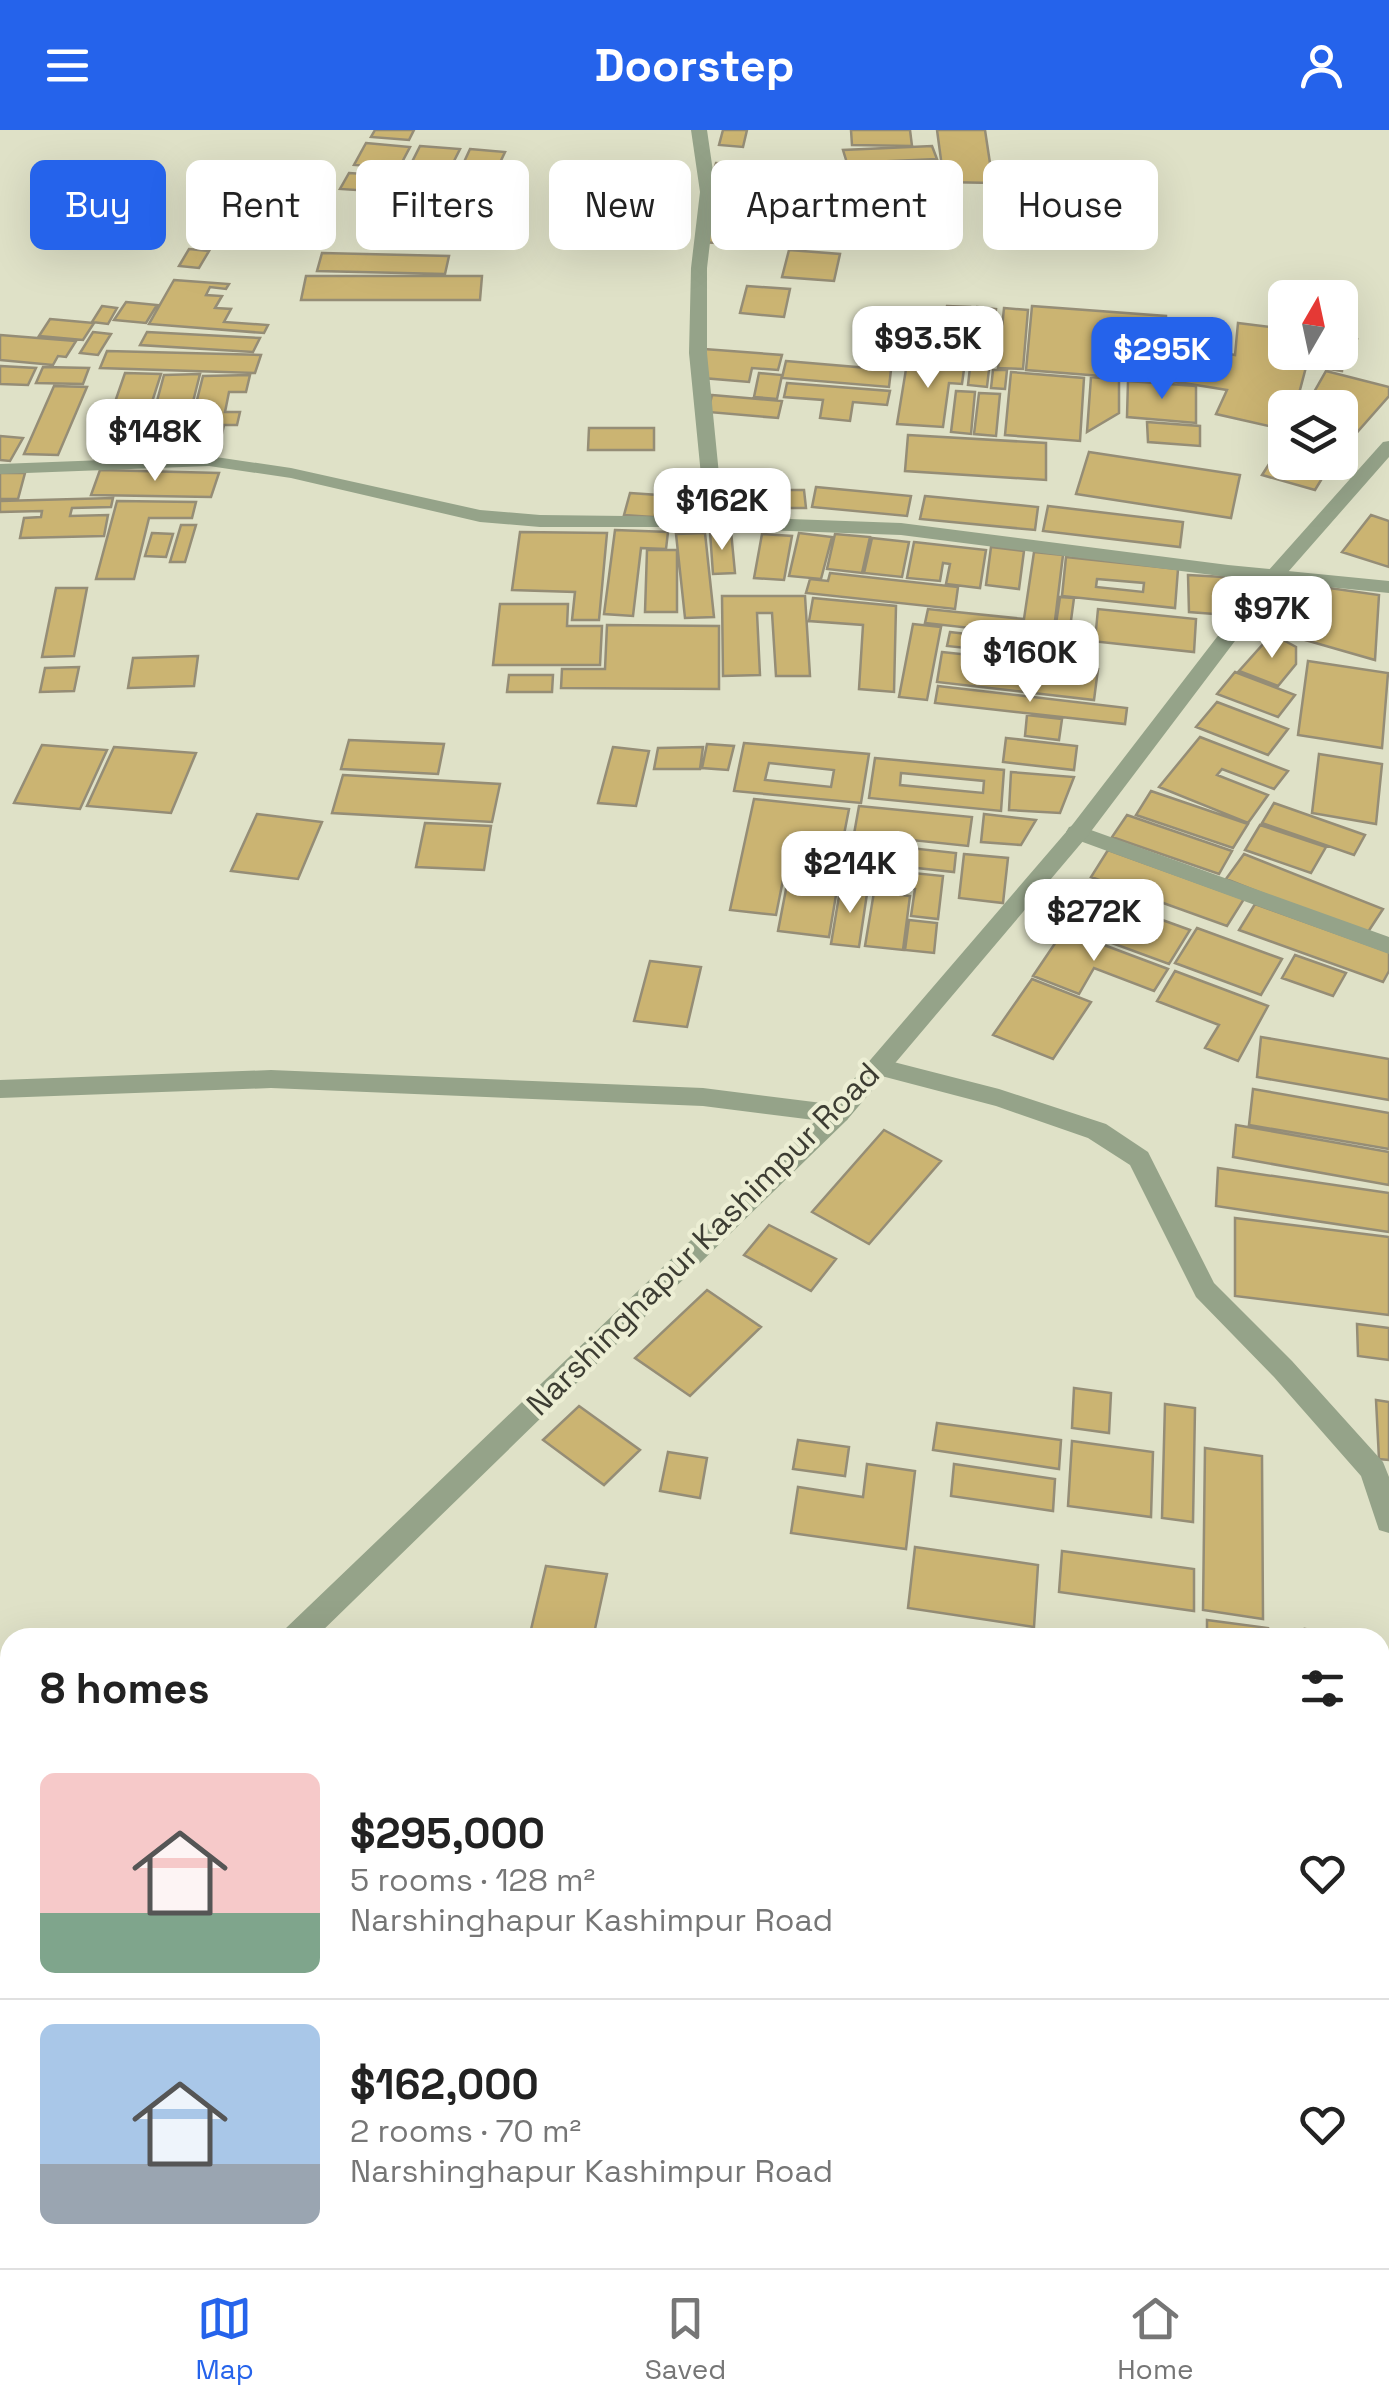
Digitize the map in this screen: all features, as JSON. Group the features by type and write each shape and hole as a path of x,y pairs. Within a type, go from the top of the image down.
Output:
{"street":[{"path":"699,130 708,192 698,268 698,353 713,506 727,522"},
{"name":"Narshinghapur Kashimpur Road","path":"305,1628 838,1114 1077,832 1274,576 1389,446"},
{"path":"0,468 208,461 274,470 480,516 540,522 727,522 901,529 1389,587"},
{"path":"1077,832 1389,946"},
{"path":"878,1067 999,1098 1097,1131 1139,1159 1204,1290 1283,1369 1374,1470 1389,1521"},
{"path":"0,1088 271,1079 703,1097 838,1114"}],"building":[{"path":"375,130 414,130 409,140 371,137"},
{"path":"723,130 747,130 743,147 719,145"},
{"path":"851,130 910,130 912,146 852,145"},
{"path":"937,130 985,130 990,160 983,160 983,183 963,182 963,160 941,160"},
{"path":"366,143 410,147 403,160 357,160"},
{"path":"420,146 460,149 454,160 413,160"},
{"path":"932,146 937,159 846,160 843,150"},
{"path":"470,149 505,152 501,160 465,160"},
{"path":"349,173 356,173 356,190 340,189"},
{"path":"711,210 711,243 702,242"},
{"path":"188,250 209,251 199,268 179,266"},
{"path":"789,250 840,254 834,281 782,277"},
{"path":"322,253 449,256 445,274 317,271"},
{"path":"306,276 482,276 480,300 301,300"},
{"path":"174,280 229,284 226,289 210,287 206,295 222,296 215,308 231,309 224,322 268,325 264,333 149,324"},
{"path":"747,286 790,289 784,317 740,313"},
{"path":"126,302 157,305 146,323 114,320"},
{"path":"102,306 117,308 108,324 92,322"},
{"path":"947,306 970,307 964,357 941,355"},
{"path":"1032,306 1166,316 1165,381 1026,370"},
{"path":"977,307 996,309 987,387 968,385"},
{"path":"1004,308 1028,310 1023,369 998,368"},
{"path":"50,319 94,323 83,340 39,336"},
{"path":"1238,323 1268,327 1268,370 1305,370 1300,390 1268,390 1268,426 1216,414 1227,390 1171,381 1174,344 1235,355"},
{"path":"93,332 111,334 98,355 80,353"},
{"path":"147,332 260,338 253,352 140,345"},
{"path":"0,335 76,341 66,357 58,356 53,365 0,360"},
{"path":"704,349 782,355 778,370 752,368 749,382 703,378"},
{"path":"107,351 261,355 255,373 100,368"},
{"path":"908,357 965,362 962,384 949,383 943,427 897,424"},
{"path":"786,361 891,370 889,387 782,378"},
{"path":"0,366 36,368 28,385 0,384"},
{"path":"43,367 89,368 83,384 36,383"},
{"path":"993,370 1007,370 1005,389 991,388"},
{"path":"1326,371 1389,387 1389,396 1358,431 1358,390 1315,390"},
{"path":"1011,372 1084,378 1080,441 1005,435"},
{"path":"125,373 161,374 135,455 97,454"},
{"path":"759,373 782,375 777,399 754,397"},
{"path":"200,374 180,453 143,453 164,375"},
{"path":"250,375 246,392 229,392 225,412 240,412 237,425 224,425 218,451 184,452 203,376"},
{"path":"1091,377 1119,380 1119,413 1087,432"},
{"path":"1128,381 1196,386 1196,423 1127,417"},
{"path":"787,383 890,391 887,405 853,402 850,421 820,418 823,400 784,397"},
{"path":"54,386 87,387 58,455 24,454"},
{"path":"956,391 975,392 971,434 951,432"},
{"path":"979,393 1000,394 996,436 974,434"},
{"path":"712,395 782,401 778,418 708,412"},
{"path":"1147,422 1200,426 1200,446 1148,442"},
{"path":"589,428 654,428 654,450 588,450"},
{"path":"908,435 1046,443 1046,480 905,471"},
{"path":"0,436 23,438 10,461 0,460"},
{"path":"1089,452 1240,475 1231,518 1076,494"},
{"path":"100,470 219,473 211,497 91,495"},
{"path":"0,473 25,473 18,499 0,499"},
{"path":"1280,480 1321,480 1315,490"},
{"path":"816,487 911,496 907,516 812,507"},
{"path":"754,490 804,490 806,508 754,508"},
{"path":"630,493 687,497 681,519 624,515"},
{"path":"925,496 1038,507 1035,530 920,519"},
{"path":"113,498 111,507 72,508 70,516 108,515 104,536 20,538 24,518 41,517 42,511 0,512 0,501"},
{"path":"117,501 196,502 192,518 149,518 134,579 96,579"},
{"path":"1048,506 1183,522 1180,547 1043,531"},
{"path":"1371,515 1389,521 1389,567 1342,552"},
{"path":"181,525 196,525 185,562 170,562"},
{"path":"615,530 668,532 666,549 641,548 633,616 604,614"},
{"path":"731,531 735,573 713,574 710,532"},
{"path":"520,532 607,533 599,620 572,620 575,592 512,590"},
{"path":"152,533 173,534 166,557 145,556"},
{"path":"705,533 714,617 685,618 676,534"},
{"path":"799,533 832,537 821,579 789,576"},
{"path":"762,534 792,536 784,580 754,578"},
{"path":"835,534 870,537 862,573 827,569"},
{"path":"872,538 909,542 902,577 864,573"},
{"path":"914,542 986,550 980,588 946,584 950,564 943,563 940,581 907,578"},
{"path":"991,547 1024,551 1019,589 986,585"},
{"path":"647,550 677,550 677,612 645,612"},
{"path":"1034,552 1063,555 1053,637 925,623 928,609 1024,619"},
{"path":"1066,557 1178,569 1175,608 1062,596","holes":["1097,579 1144,583 1143,592 1096,587"]},
{"path":"830,573 958,587 955,609 806,593 810,579 828,581"},
{"path":"1188,575 1224,577 1227,615 1189,612"},
{"path":"1294,583 1379,595 1375,660 1277,632"},
{"path":"56,588 87,588 74,656 42,657"},
{"path":"722,596 805,596 810,676 776,676 772,613 757,613 760,675 723,676"},
{"path":"1060,597 1074,598 1070,628 1096,630 1098,609 1196,619 1194,652 1054,637"},
{"path":"813,598 896,606 894,692 859,689 863,625 809,621"},
{"path":"500,604 568,604 567,626 602,626 600,665 493,665"},
{"path":"913,624 941,627 927,700 899,697"},
{"path":"607,625 719,626 719,689 561,688 562,669 605,669"},
{"path":"950,632 1079,647 1078,660 947,646"},
{"path":"1272,634 1296,647 1296,664 1278,686 1239,671"},
{"path":"942,652 1098,669 1094,700 937,682"},
{"path":"198,656 194,686 128,688 133,658"},
{"path":"1308,661 1388,673 1382,748 1298,735"},
{"path":"79,667 74,691 40,692 45,668"},
{"path":"1235,672 1295,695 1278,717 1217,694"},
{"path":"509,675 553,675 552,692 507,692"},
{"path":"938,686 1127,708 1125,724 935,703"},
{"path":"1217,702 1288,729 1268,755 1196,727"},
{"path":"1027,715 1062,719 1059,740 1025,736"},
{"path":"1200,737 1288,771 1274,789 1222,769 1217,775 1268,795 1248,823 1159,787"},
{"path":"1006,738 1077,746 1074,770 1003,762"},
{"path":"349,740 444,744 438,774 341,769"},
{"path":"744,743 869,754 861,803 734,791","holes":["769,763 834,770 831,787 765,780"]},
{"path":"707,744 734,746 728,770 702,768"},
{"path":"42,745 107,750 80,809 14,803"},
{"path":"114,747 196,753 171,813 87,806"},
{"path":"613,747 649,751 636,806 598,803"},
{"path":"703,747 700,769 654,769 658,748"},
{"path":"1319,754 1382,764 1376,824 1312,813"},
{"path":"875,758 1004,770 1001,811 869,798","holes":["901,773 984,781 983,793 900,785"]},
{"path":"1011,772 1074,777 1060,813 1009,810"},
{"path":"343,775 500,784 492,822 332,813"},
{"path":"1151,791 1248,824 1233,848 1136,815"},
{"path":"754,799 849,809 841,850 790,845 776,915 730,910"},
{"path":"1274,803 1365,835 1354,855 1262,823"},
{"path":"859,806 972,817 968,846 854,834"},
{"path":"257,814 322,822 298,879 231,871"},
{"path":"984,814 1036,820 1021,845 981,842"},
{"path":"1127,815 1232,851 1219,874 1112,837"},
{"path":"425,823 491,826 484,870 416,867"},
{"path":"1260,825 1326,847 1311,873 1245,850"},
{"path":"855,842 956,853 954,872 852,861"},
{"path":"1108,850 1244,899 1227,926 1091,877"},
{"path":"793,853 842,859 829,937 778,931"},
{"path":"964,854 1008,858 1003,903 959,898"},
{"path":"1244,854 1383,909 1366,935 1226,879"},
{"path":"864,868 943,876 938,919 911,916 915,889 862,884"},
{"path":"841,884 868,887 859,947 831,944"},
{"path":"874,892 910,896 903,950 865,946"},
{"path":"1085,892 1190,930 1169,964 1063,925"},
{"path":"1255,904 1389,952 1389,971 1383,982 1239,930"},
{"path":"909,920 937,923 934,953 905,950"},
{"path":"1197,928 1282,959 1261,995 1175,963"},
{"path":"1064,930 1168,969 1154,991 1094,968 1079,994 1033,976"},
{"path":"1295,955 1346,973 1333,996 1282,978"},
{"path":"650,961 701,967 687,1027 634,1021"},
{"path":"1175,971 1268,1006 1238,1061 1205,1048 1219,1025 1157,1001"},
{"path":"1032,979 1091,1002 1053,1059 993,1035"},
{"path":"1261,1037 1389,1059 1389,1100 1257,1077"},
{"path":"1253,1089 1389,1113 1389,1149 1249,1125"},
{"path":"1236,1125 1389,1152 1389,1185 1233,1157"},
{"path":"884,1130 941,1161 869,1244 812,1212"},
{"path":"1218,1168 1389,1193 1389,1232 1216,1206"},
{"path":"1235,1218 1389,1237 1389,1315 1235,1296"},
{"path":"769,1225 836,1259 811,1291 744,1255"},
{"path":"707,1290 761,1327 690,1396 635,1358"},
{"path":"1357,1324 1389,1328 1389,1360 1358,1356"},
{"path":"1074,1388 1111,1393 1109,1433 1072,1428"},
{"path":"1376,1400 1389,1402 1389,1460 1379,1459"},
{"path":"1165,1404 1195,1408 1193,1522 1162,1518"},
{"path":"579,1406 640,1450 604,1485 543,1440"},
{"path":"937,1423 1061,1440 1059,1469 933,1450"},
{"path":"798,1440 849,1447 845,1476 793,1469"},
{"path":"1072,1441 1153,1452 1151,1517 1068,1506"},
{"path":"1205,1448 1262,1456 1263,1619 1203,1610"},
{"path":"668,1452 707,1458 700,1498 660,1491"},
{"path":"867,1464 915,1471 906,1549 791,1533 798,1487 863,1497"},
{"path":"954,1464 1055,1479 1053,1511 951,1496"},
{"path":"915,1547 1038,1565 1034,1627 908,1608"},
{"path":"1062,1551 1194,1569 1194,1611 1059,1592"},
{"path":"546,1566 607,1574 595,1628 531,1628"},
{"path":"1207,1620 1268,1628 1207,1628"}]}
